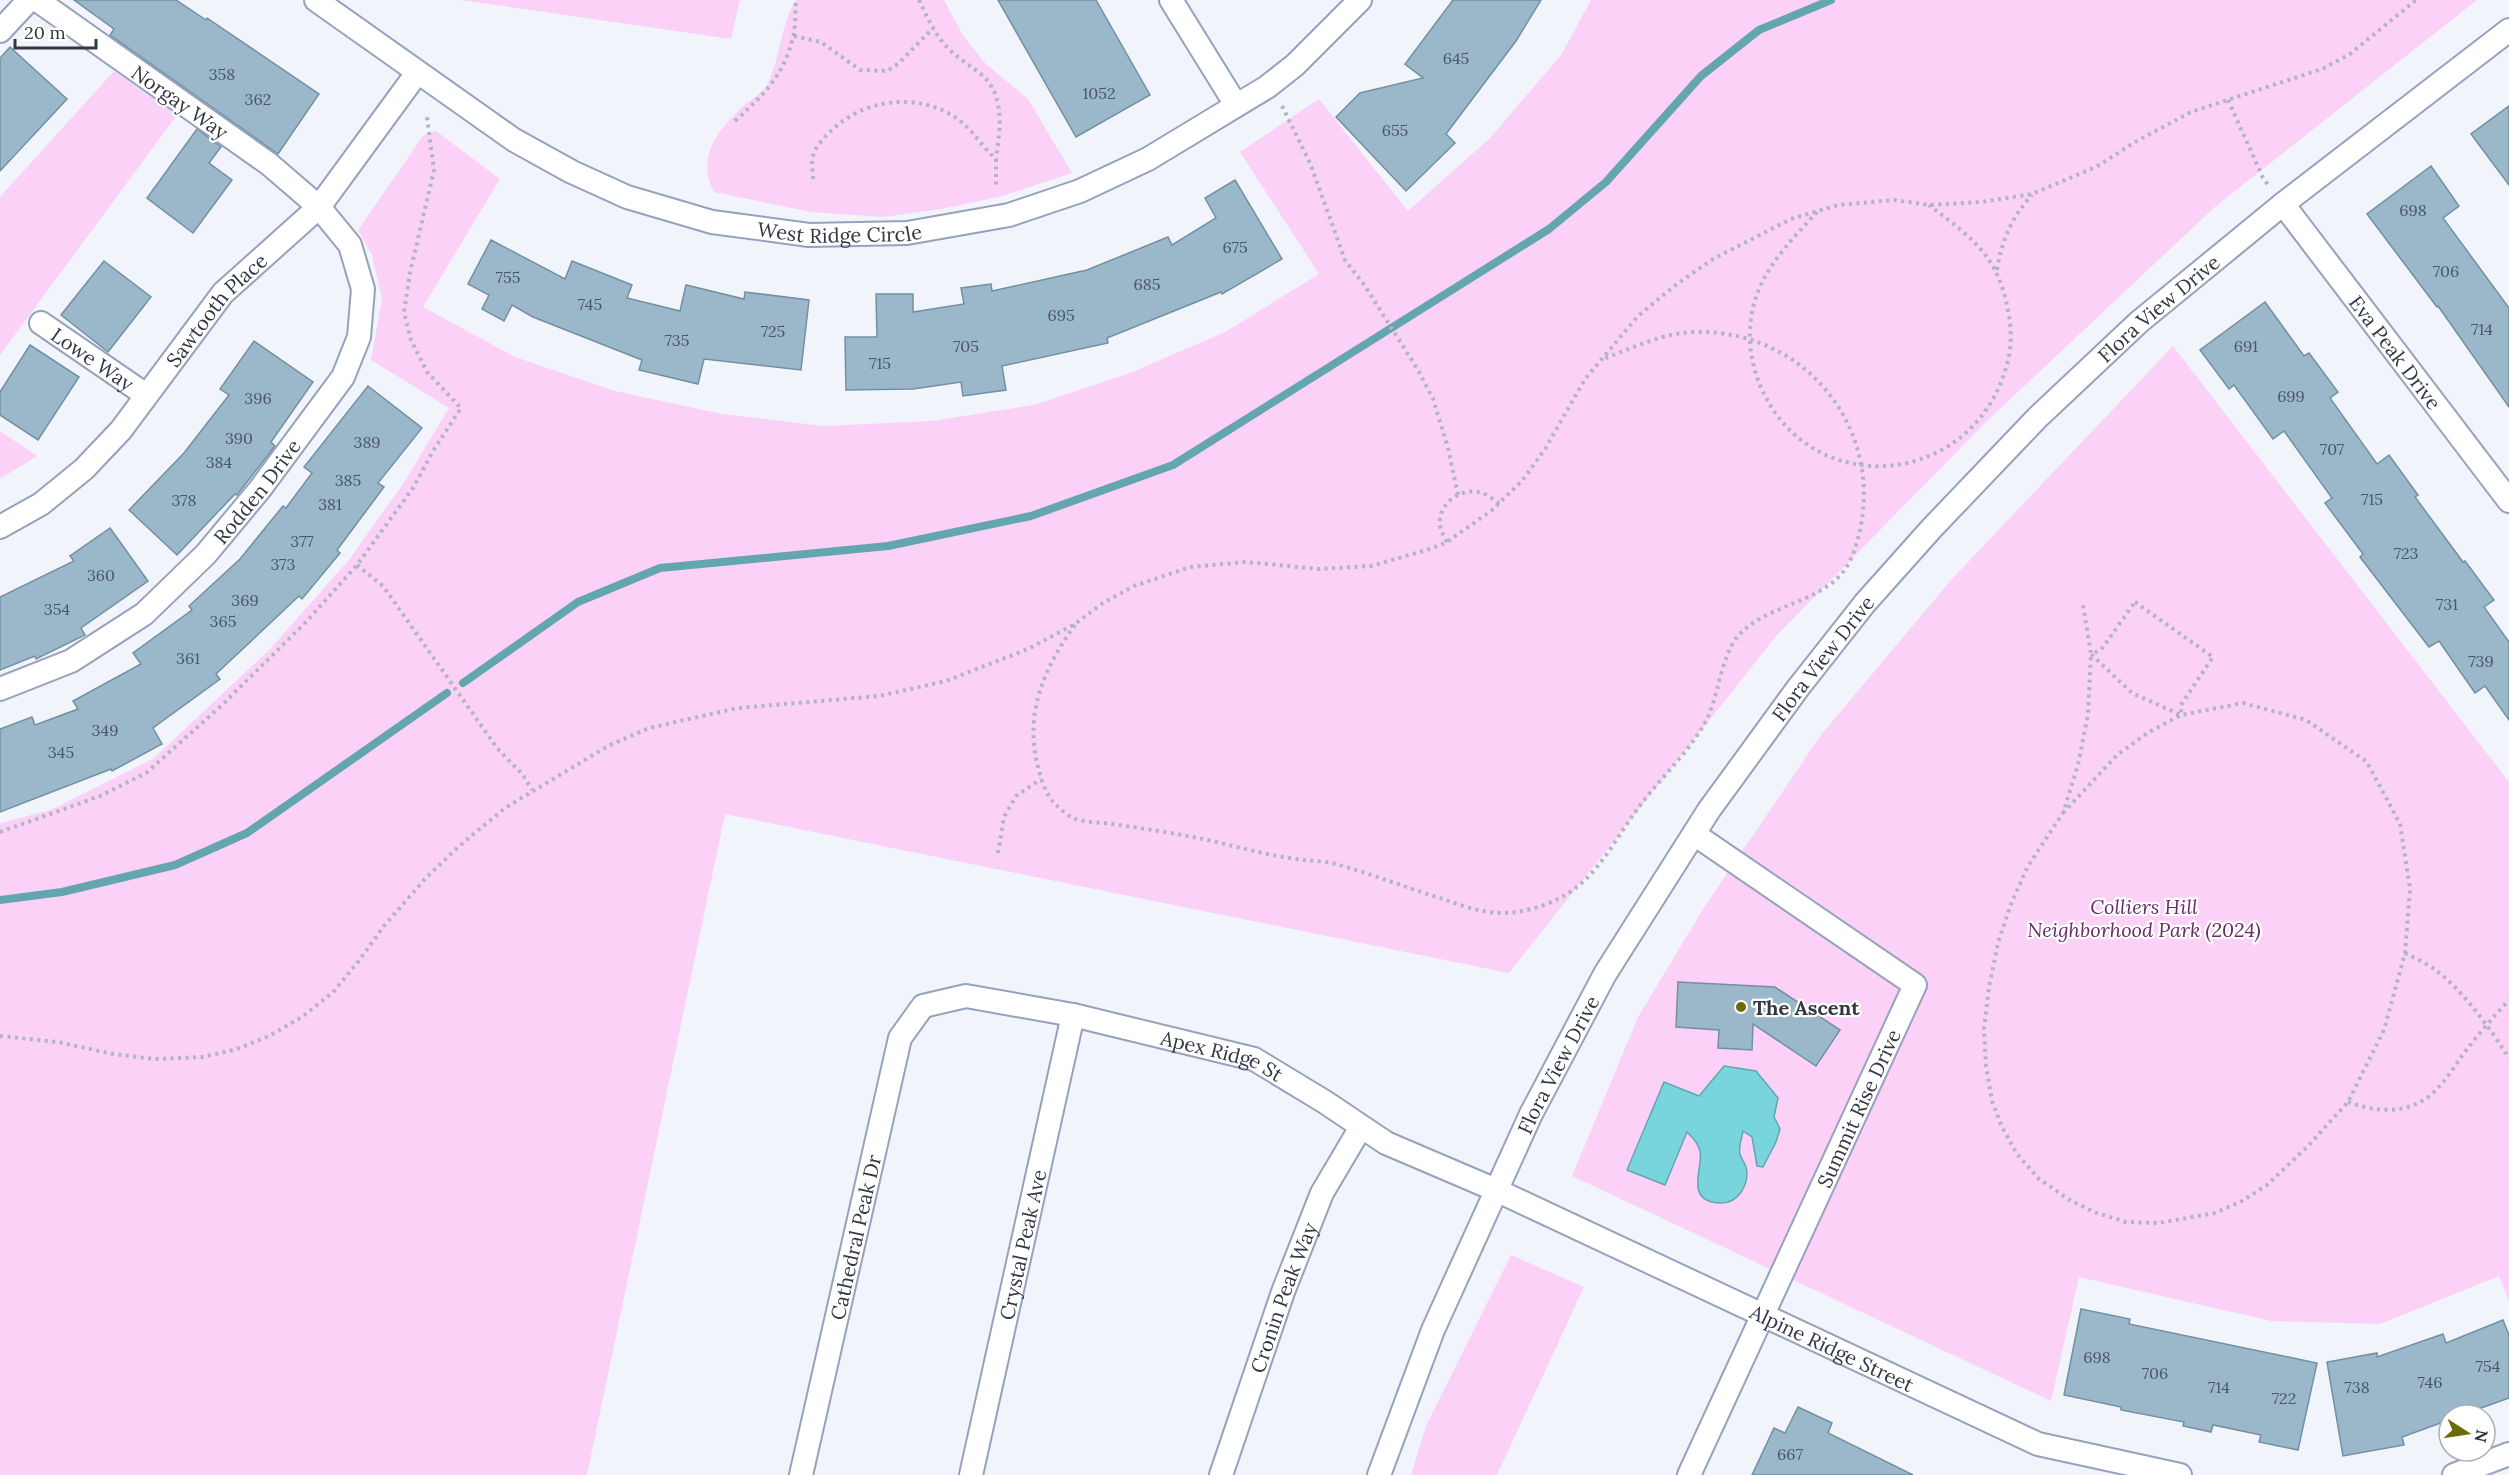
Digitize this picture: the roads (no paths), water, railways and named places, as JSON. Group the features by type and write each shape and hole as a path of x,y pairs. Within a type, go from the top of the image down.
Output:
{"street":[{"path":"0,32 29,0"},
{"name":"Norgay Way","path":"37,0 268,164 319,207"},
{"name":"West Ridge Circle","path":"316,0 514,140 572,172 627,197 712,222 809,236 906,233 1009,215 1080,191 1148,159 1267,87 1295,65 1360,0"},
{"path":"1171,0 1236,105"},
{"name":"Flora View Drive","path":"1380,1475 1433,1330 1531,1114 1605,974 1709,810 1865,603 1932,528 2037,418 2139,322 2283,204 2509,30"},
{"name":"Sawtooth Place","path":"0,527 41,504 84,469 121,430 223,293 319,207 417,73"},
{"name":"Eva Peak Drive","path":"2283,204 2509,501"},
{"name":"Rodden Drive","path":"0,689 71,661 144,614 206,554 287,453 343,377 359,337 363,289 350,245 319,207"},
{"name":"Lowe Way","path":"41,323 146,395"},
{"name":"Summit Rise Drive","path":"1689,1475 1916,985 1694,834"},
{"name":"Apex Ridge St","path":"923,1006 966,996 1073,1015 1254,1059 1325,1102 1386,1143 1496,1190"},
{"name":"Cathedral Peak Dr","path":"801,1475 900,1038 923,1006"},
{"name":"Crystal Peak Ave","path":"971,1475 1073,1015"},
{"name":"Cronin Peak Way","path":"1221,1475 1283,1293 1322,1193 1361,1127"},
{"name":"Alpine Ridge Street","path":"1496,1190 2038,1444 2180,1475"},
{"path":"2454,1475 2509,1454"}],"water":[{"path":"1724,1066 1756,1071 1778,1098 1774,1117 1780,1129 1763,1167 1757,1166 1752,1137 1743,1131 1740,1152 1747,1173 1744,1186 1737,1197 1720,1203 1709,1201 1702,1196 1698,1190 1700,1151 1697,1143 1687,1132 1665,1185 1627,1170 1664,1082 1699,1096"}],"waterway":[{"path":"463,683 578,602 660,568 888,546 1031,516 1173,465 1549,229 1606,182 1701,76 1759,30 1831,0"},
{"path":"0,900 62,892 175,865 247,833 447,693"}],"place":[{"name":"The Ascent","path":"1741,1007"}],"park label":[{"name":"Colliers Hill Neighborhood Park (2024)","path":"2144,918"}]}
